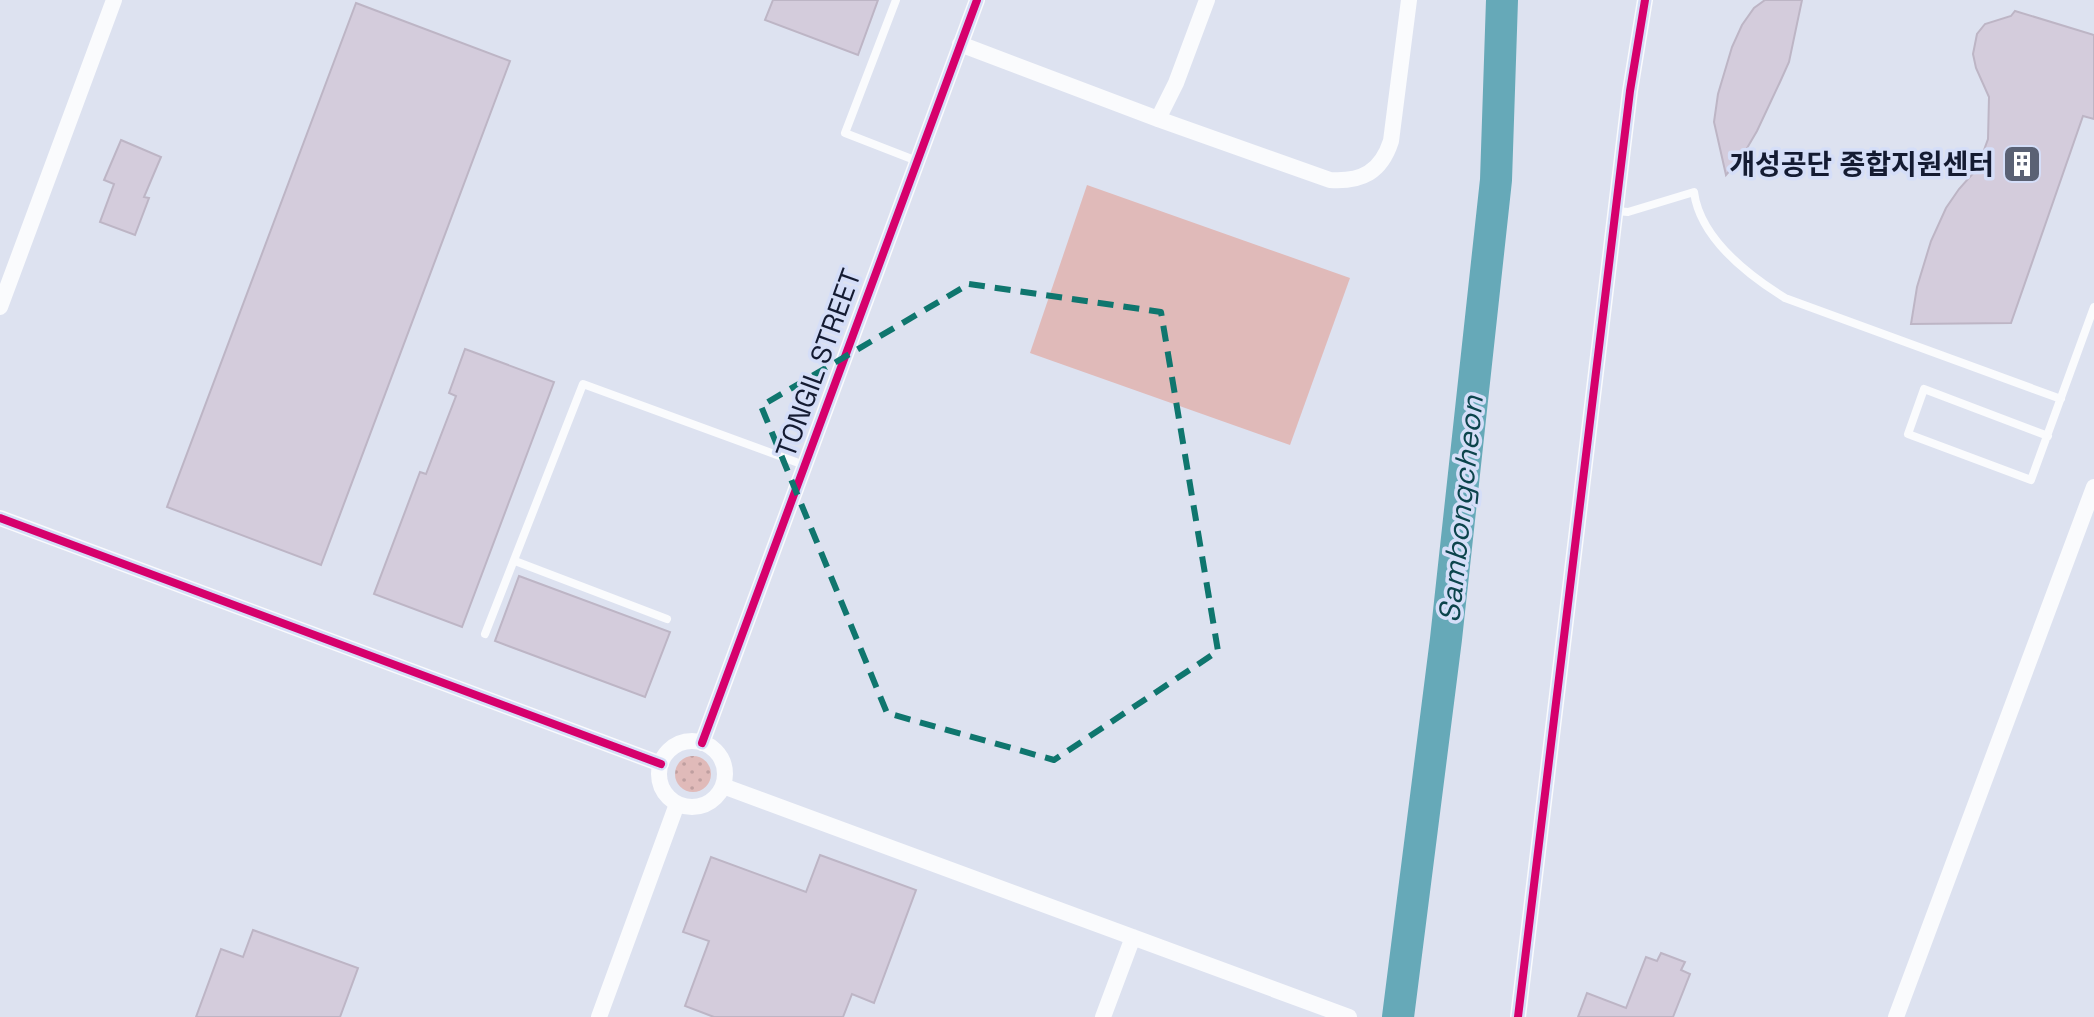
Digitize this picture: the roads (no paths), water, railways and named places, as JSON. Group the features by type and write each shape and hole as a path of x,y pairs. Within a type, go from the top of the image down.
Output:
{"street":[{"path":"0,307 114,0"},
{"name":"TONGIL STREET","path":"702,743 977,0"},
{"path":"1158,119 1176,83 1207,0"},
{"path":"960,44 1330,180 1347,181 1362,177 1378,167 1386,157 1391,141 1409,0"},
{"path":"1518,1017 1630,91 1645,0"},
{"path":"1896,1017 2094,487"},
{"path":"0,518 661,764"},
{"path":"702,743 721,760 723,786 704,805 688,807 677,804 662,787 661,764 677,745 702,743"},
{"path":"723,786 1342,1014"},
{"path":"599,1017 677,804"},
{"path":"1103,1017 1133,937"}],"lane":[{"path":"896,0 845,133 917,161"},
{"path":"1616,211 1628,212 1694,192 1696,208 1725,251 1748,273 1785,298 2061,399"},
{"path":"2048,436 1924,389 1908,434 2031,480 2048,436 2094,307"},
{"path":"485,634 583,384 804,465"},
{"path":"515,561 667,619"}],"waterway":[{"name":"Sambongcheon","path":"1398,1017 1446,639 1496,180 1502,0"}],"place":[{"name":"개성공단 종합지원센터","path":"2022,164"}]}
